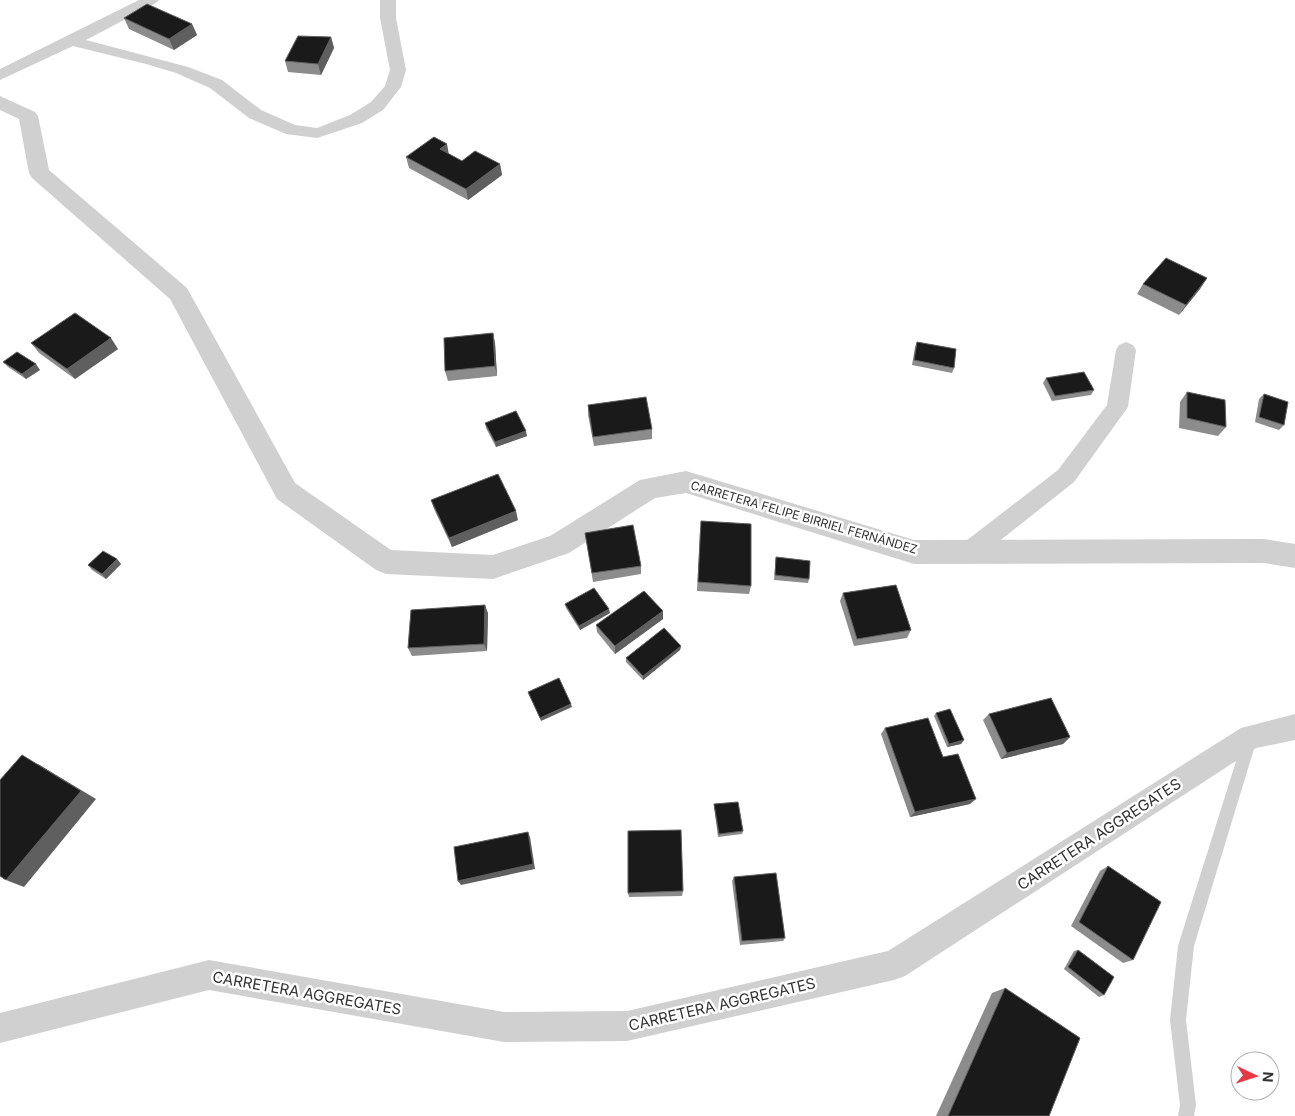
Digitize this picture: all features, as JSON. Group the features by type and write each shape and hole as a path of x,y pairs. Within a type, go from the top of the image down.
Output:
{"street":[{"path":"0,75 151,0"},
{"path":"71,41 151,60 182,70 216,84 255,114 292,130 317,133 341,126 377,106 393,86 398,70 388,18 388,0"},
{"name":"CARRETERA FELIPE BIRRIEL FERNÁNDEZ","path":"0,102 28,116 39,174 179,294 286,491 386,562 493,567 559,545 648,488 686,482 914,552 1264,551 1295,556"},
{"path":"970,552 1066,476 1117,407 1126,350"},
{"name":"CARRETERA AGGREGATES","path":"0,1028 208,975 504,1027 627,1026 894,965 1250,737 1295,727"}],"lane":[{"path":"1186,1116 1188,1105 1178,1020 1186,946 1250,737"}],"building":[{"path":"147,4 192,24 169,39 124,18"},
{"path":"298,36 331,37 318,64 285,61"},
{"path":"434,137 447,144 440,149 462,161 475,151 500,164 466,189 406,157"},
{"path":"1166,258 1207,278 1186,305 1143,284"},
{"path":"75,313 111,338 67,369 31,343"},
{"path":"493,333 495,366 445,371 444,338"},
{"path":"917,342 956,349 954,368 914,360"},
{"path":"17,352 36,364 22,374 3,362"},
{"path":"1084,372 1094,390 1055,396 1046,378"},
{"path":"1187,392 1225,400 1226,427 1187,418"},
{"path":"1264,394 1288,402 1284,425 1259,417"},
{"path":"646,397 652,429 593,437 588,405"},
{"path":"516,411 526,431 495,442 485,423"},
{"path":"498,474 516,511 449,538 431,500"},
{"path":"701,521 751,524 751,586 698,582"},
{"path":"633,525 641,566 592,573 585,533"},
{"path":"103,551 117,559 102,574 88,565"},
{"path":"776,557 810,561 809,579 775,575"},
{"path":"896,585 911,630 857,639 843,593"},
{"path":"594,588 609,609 579,626 565,604"},
{"path":"644,591 663,611 615,646 596,625"},
{"path":"485,605 484,644 408,648 411,610"},
{"path":"664,628 681,646 643,676 626,658"},
{"path":"559,678 571,704 540,718 528,692"},
{"path":"1051,698 1070,737 1007,753 989,714"},
{"path":"950,709 964,740 949,744 936,713"},
{"path":"928,718 943,757 958,754 976,799 915,812 885,728"},
{"path":"22,755 81,791 6,880 0,876 0,780"},
{"path":"738,802 743,831 719,834 714,804"},
{"path":"681,830 683,891 628,893 628,831"},
{"path":"528,832 533,864 458,881 454,847"},
{"path":"1108,866 1161,902 1133,960 1079,922"},
{"path":"776,873 785,938 742,941 734,877"},
{"path":"1078,950 1114,977 1104,995 1068,967"},
{"path":"1005,988 1080,1038 1049,1116 948,1116"}]}
